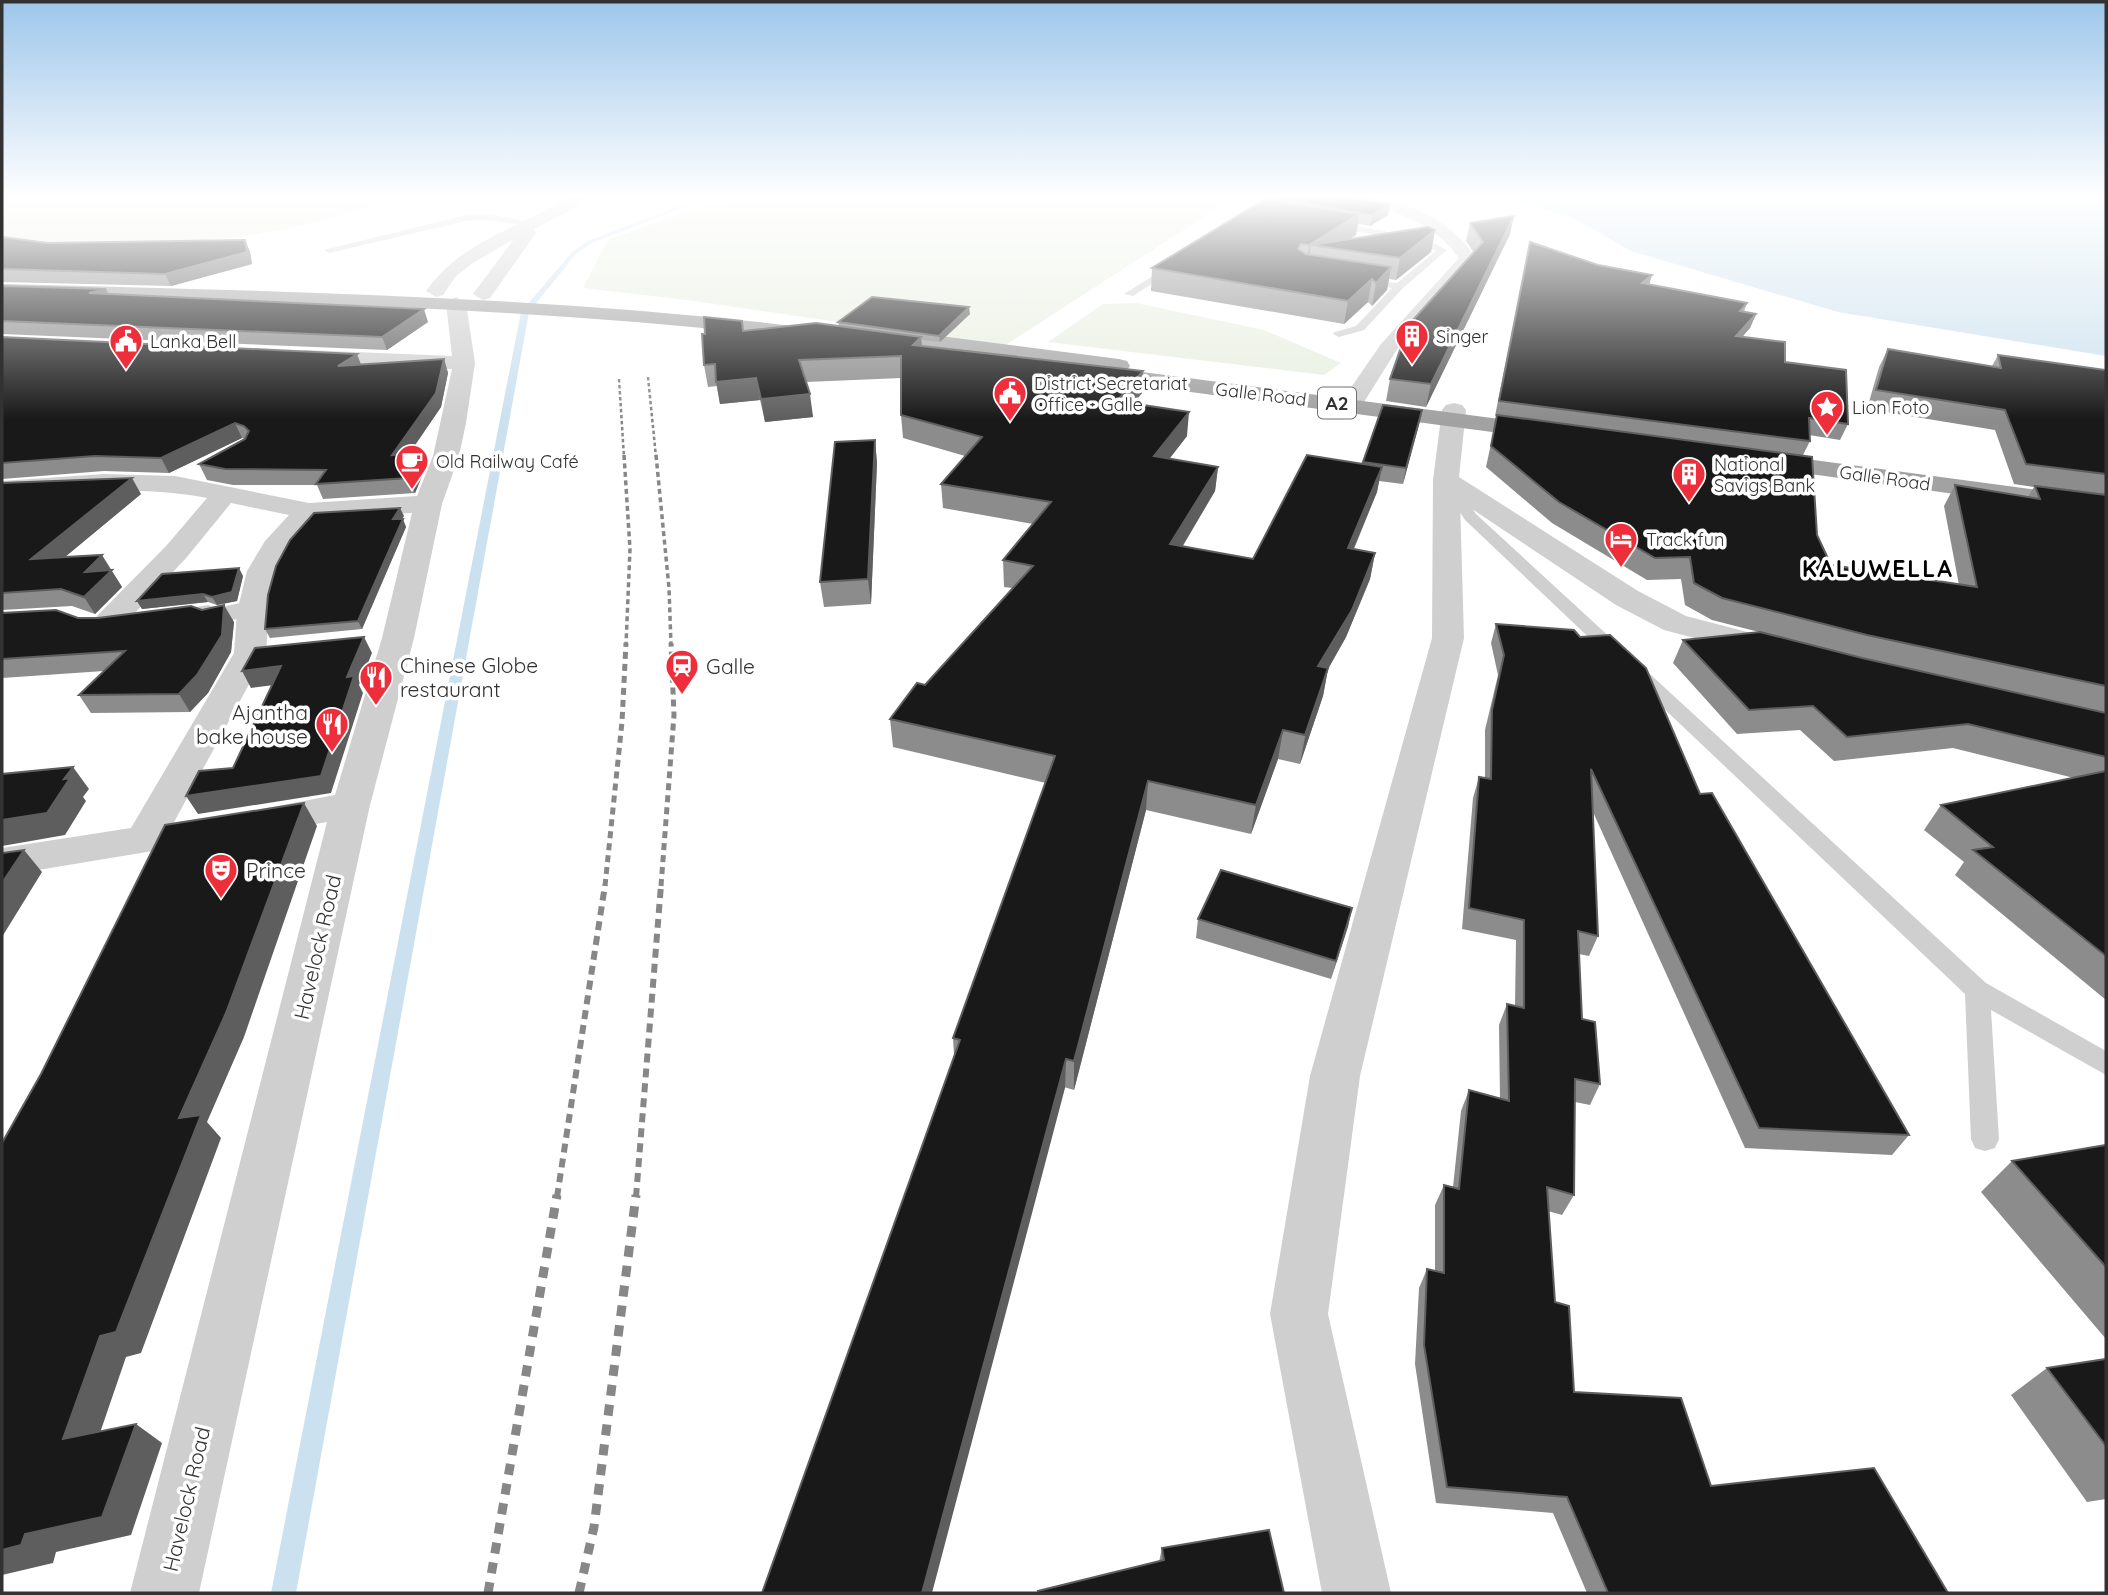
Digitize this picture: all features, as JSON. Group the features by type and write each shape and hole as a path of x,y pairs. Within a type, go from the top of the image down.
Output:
{"highway":[{"name":"A2","path":"2,280 479,293"},
{"name":"A2","path":"2,290 456,303"},
{"path":"436,291 456,303 479,293"},
{"name":"Galle Road","path":"479,293 522,300 844,334 1568,430"},
{"name":"Galle Road","path":"456,303 522,300"},
{"name":"Galle Road","path":"2106,496 1745,453 2106,508"}],"street":[{"path":"436,291 452,270"},
{"path":"479,293 497,270"},
{"path":"1353,400 1388,348 1458,270"},
{"name":"Havelock Road","path":"164,1593 351,806 385,639 446,456 464,363 456,303"},
{"path":"287,355 464,363"},
{"path":"1356,1593 1300,1314 1335,1076 1448,638 1446,480 1453,414"},
{"path":"175,484 212,463"},
{"path":"1446,480 1627,598 1675,623 1796,655"},
{"path":"2,489 104,482 175,484 309,510 428,504"},
{"path":"95,622 177,551 225,494"},
{"path":"144,840 264,652 254,608 257,586 274,547 309,510"},
{"path":"95,622 208,613 211,617 254,608"},
{"path":"2,862 351,806"}],"lane":[{"path":"1129,294 1166,270"},
{"path":"1339,334 1360,328 1417,270"},
{"path":"1372,281 1399,286"},
{"path":"1446,480 1470,517 1977,990 2106,1064"},
{"path":"1977,990 1985,1139"}],"green space":[{"path":"592,270 1121,270 1004,346 687,300 583,288"},
{"path":"1136,303 1264,330 1341,363 1324,375 1048,342 1103,304"}],"water":[{"path":"1697,270 2106,270 2106,356 1838,312"}],"building":[{"path":"49,270 178,270 165,274"},
{"path":"1166,270 1388,270 1376,283 1372,279 1348,301"},
{"path":"1457,270 1487,270 1431,384 1390,379 1400,350 1417,324 1413,320"},
{"path":"1524,270 1627,270 1652,275 1642,283 1747,303 1740,311 1756,314 1736,336 1785,342 1785,362 1846,370 1848,424 1809,418 1810,441 1499,401"},
{"path":"2,286 106,289 89,293 424,309 382,337 2,321"},
{"path":"872,297 969,307 939,336 838,322"},
{"path":"704,317 742,321 743,331 816,323 921,337 913,345 1143,371 1117,401 1189,412 1154,456 1218,467 1170,544 1253,559 1307,455 1382,467 1348,548 1375,553 1352,610 1318,666 1328,668 1305,735 1283,730 1256,805 1148,781 1074,1061 1066,1059 922,1593 762,1593 960,1040 953,1038 1055,756 890,719 917,683 925,685 1033,566 1003,560 1051,502 941,484 982,437 901,415 901,356 799,360 810,394 761,399 756,378 716,382 715,364 704,365"},
{"path":"2,337 357,354 338,366 444,359 436,393 392,455 419,453 409,478 316,484 326,470 225,469 199,464 245,439 249,431 235,423 161,458 95,456 2,463"},
{"path":"1888,349 2001,368 1998,355 2106,370 2106,474 2026,464 2005,410 1876,390"},
{"path":"1383,405 1422,410 1406,468 1363,462"},
{"path":"1497,415 1812,457 1817,535 1831,565 1977,587 1955,485 2040,499 2035,486 2106,495 2106,686 1867,635 1722,598 1694,583 1690,557 1655,558 1559,502 1491,446"},
{"path":"875,440 868,579 820,582 835,442"},
{"path":"132,478 31,559 102,555 85,572 112,570 84,597 61,589 2,593 2,483"},
{"path":"400,508 393,519 403,519 358,621 265,629 268,595 276,566 290,540 314,513"},
{"path":"239,568 232,592 212,597 203,594 137,601 162,574"},
{"path":"224,605 222,635 197,675 179,694 79,695 125,651 2,659 2,613 56,610 78,618 98,618 191,606 202,610"},
{"path":"1496,624 1574,630 1580,637 1610,635 1646,668 1700,794 1712,793 1909,1135 1759,1128 1591,769 1598,936 1578,931 1582,1019 1595,1022 1600,1084 1575,1079 1574,1195 1547,1187 1555,1302 1569,1306 1574,1392 1681,1398 1711,1486 1874,1468 1948,1593 1608,1593 1567,1497 1447,1487 1424,1345 1427,1269 1444,1273 1444,1185 1459,1189 1469,1090 1509,1101 1507,1004 1524,1008 1524,920 1469,908 1479,777 1491,779 1492,710 1504,655"},
{"path":"1760,632 2106,713 2106,757 1968,724 1847,737 1813,706 1749,710 1683,640"},
{"path":"364,637 347,677 354,676 321,776 186,796 199,771 233,768 281,666 242,671 255,648"},
{"path":"73,767 64,779 70,778 47,813 2,820 2,774"},
{"path":"2106,771 2106,956 1973,850 1993,847 1941,805"},
{"path":"304,803 226,1013 179,1118 201,1115 116,1332 100,1336 63,1439 136,1424 102,1517 25,1534 21,1545 2,1550 2,1143 41,1074 165,825"},
{"path":"24,850 2,883 2,853"},
{"path":"1221,870 1352,908 1336,961 1198,919"},
{"path":"2106,1145 2106,1267 2012,1161"},
{"path":"2106,1359 2106,1446 2047,1368"},
{"path":"1269,1530 1284,1593 1038,1591 1164,1560 1162,1548"}],"waterway":[{"path":"283,1593 525,312 560,270"}],"railway":[{"path":"648,377 656,457"},
{"path":"619,379 624,457"},
{"path":"624,455 630,549 626,645"},
{"path":"656,455 669,588 671,645"},
{"path":"605,886 622,722 626,643"},
{"path":"661,886 674,715 671,643"},
{"path":"557,1197 605,885"},
{"path":"636,1197 661,885"},
{"path":"488,1593 557,1195"},
{"path":"579,1593 594,1527 636,1195"}],"place":[{"name":"Singer","path":"1412,366"},
{"name":"Lanka Bell","path":"126,371"},
{"name":"District Secretariat Office - Galle","path":"1010,423"},
{"name":"Lion Foto","path":"1827,437"},
{"name":"Old Railway Café","path":"412,491"},
{"name":"National Savigs Bank","path":"1689,504"},
{"name":"Track fun","path":"1621,569"},
{"name":"Galle","path":"682,696"},
{"name":"Chinese Globe restaurant","path":"376,707"},
{"name":"Ajantha bake house","path":"332,754"},
{"name":"Prince","path":"221,900"}],"district":[{"name":"KALUWELLA","path":"1878,568"}]}
